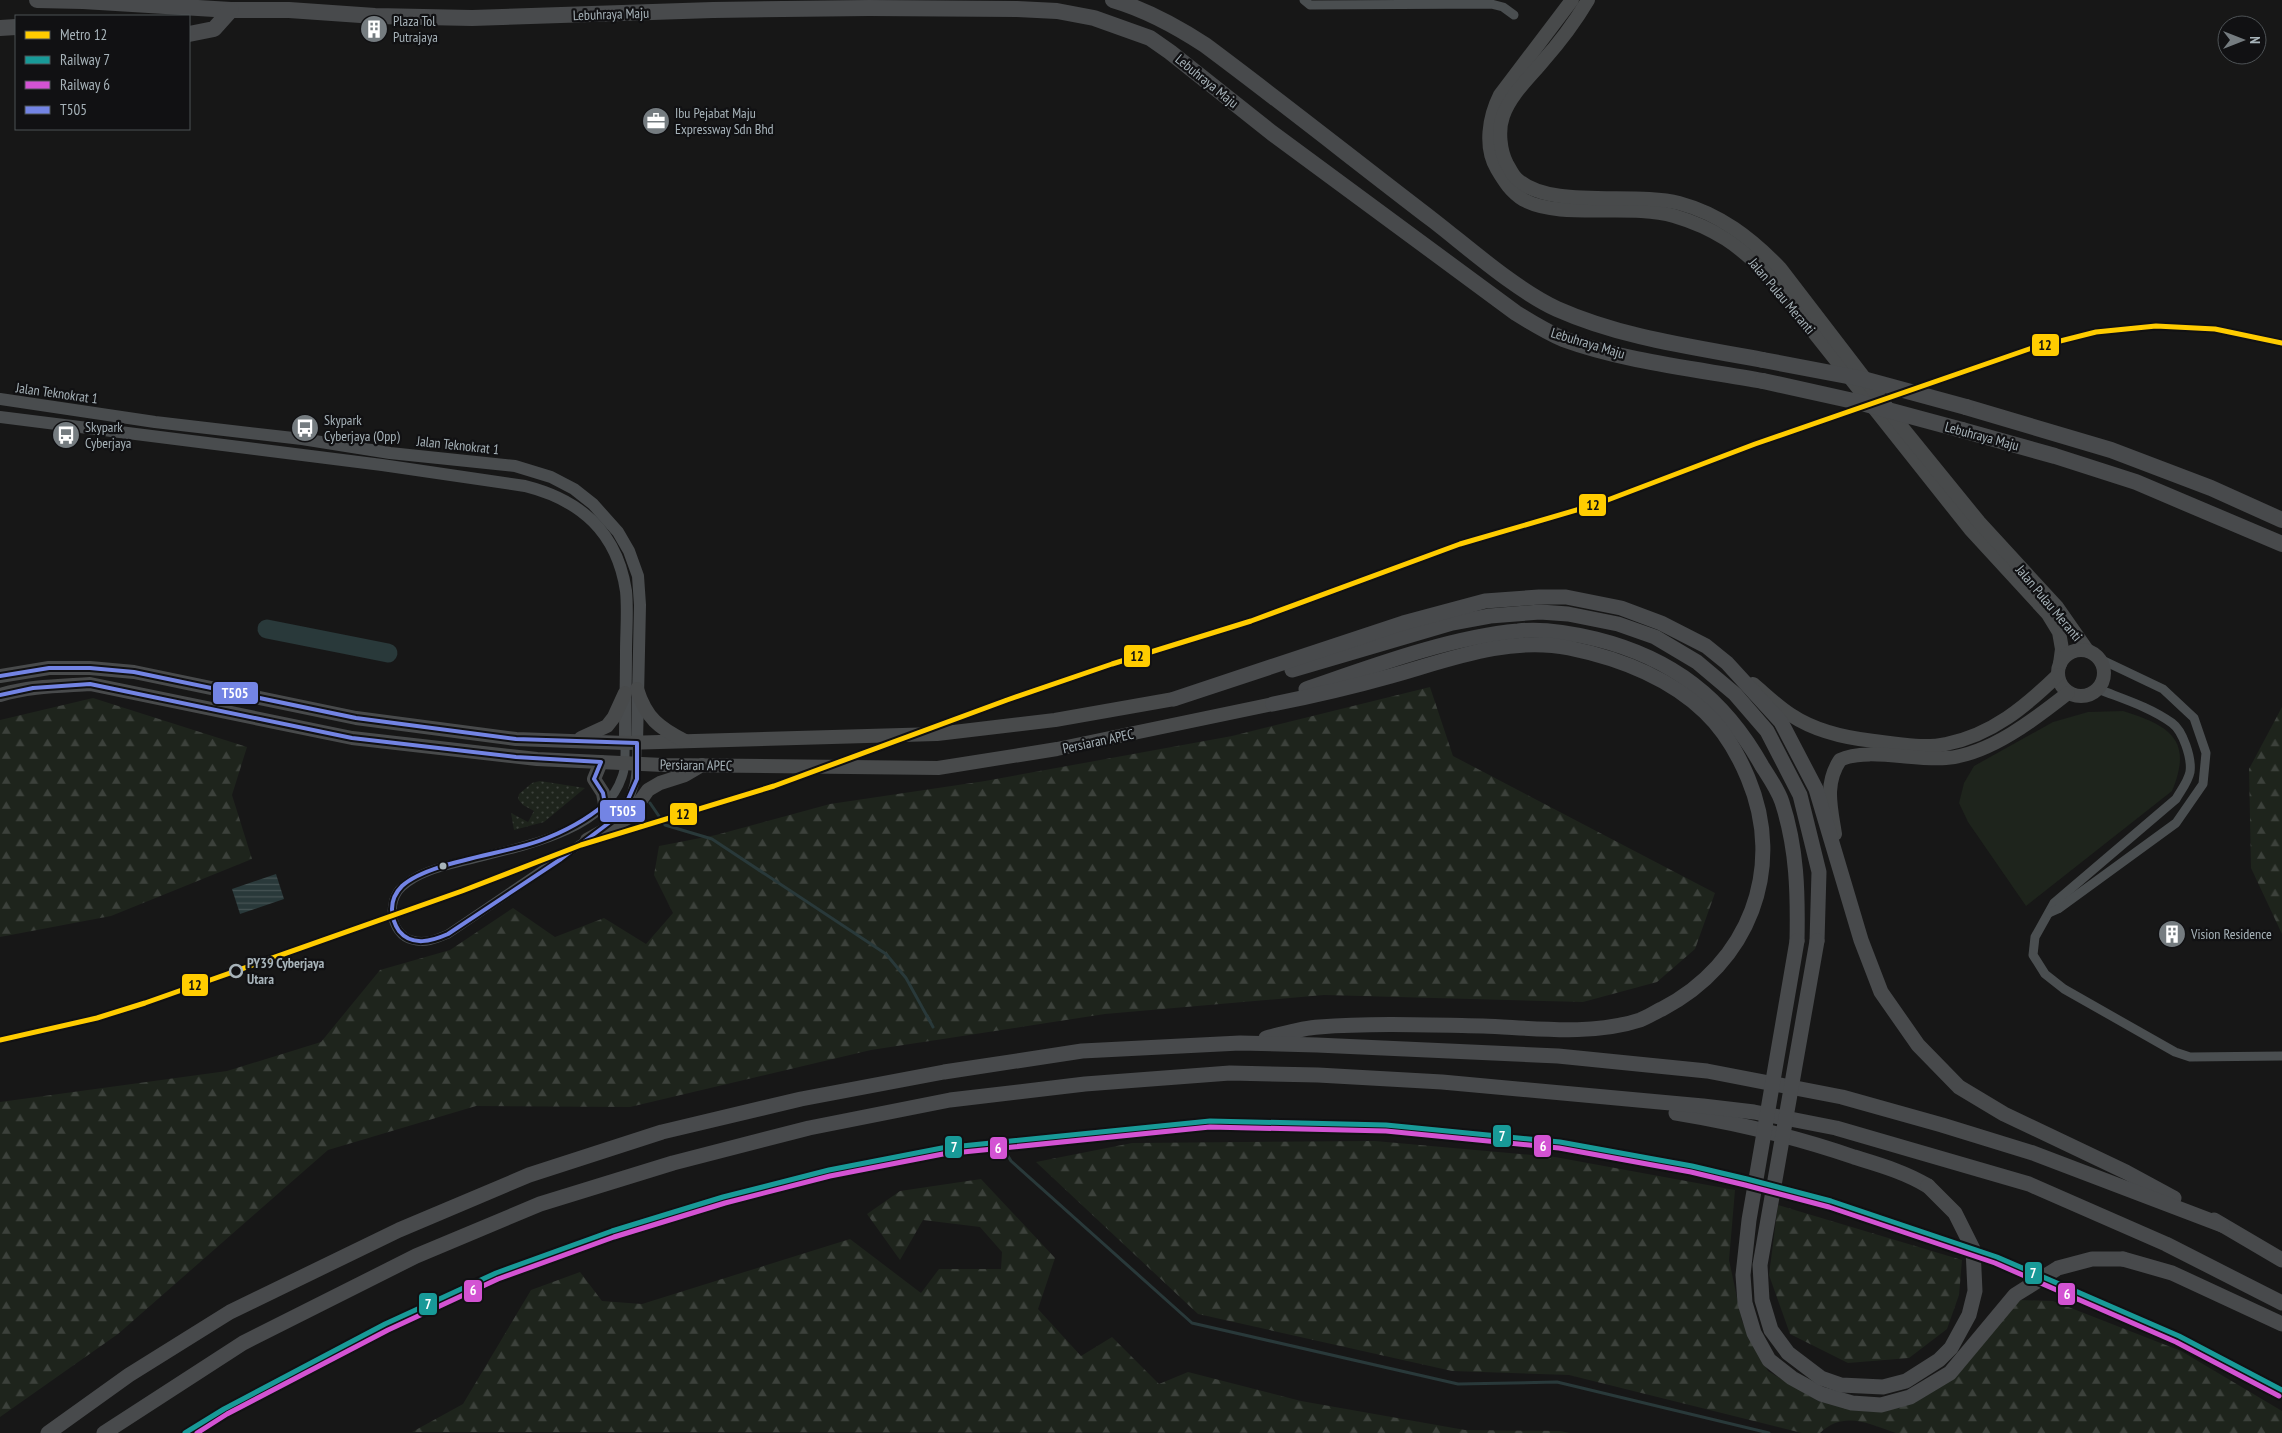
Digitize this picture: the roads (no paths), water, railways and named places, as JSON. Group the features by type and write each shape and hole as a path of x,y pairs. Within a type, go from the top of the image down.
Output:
{"highway":[{"name":"Lebuhraya Maju","path":"37,0 231,10 289,10 375,16 472,18 723,10 1017,9 1057,11 1094,18 1150,38 1272,133 1516,313 1542,329 1564,339 1627,356 1762,381 1858,402 1962,430 2136,482 2282,544"},
{"name":"Lebuhraya Maju","path":"1113,0 1135,6 1159,17 1206,46 1479,256 1526,290 1555,308 1581,319 1636,336 1863,379 1966,407 2119,453 2212,488 2282,520"},
{"path":"190,34 214,29 231,10"},
{"path":"0,28 15,27"},
{"path":"1174,699 1458,607 1485,601 1539,597 1566,598 1621,608 1668,627 1706,646 1727,663 1781,722 1816,789 1861,940 1881,992 1918,1045 1959,1087 2004,1114 2126,1172 2282,1260"},
{"path":"1174,699 1312,665 1452,623 1490,616 1540,612 1568,614 1618,624 1655,637 1697,662 1735,694 1767,731 1800,795 1819,872 1817,940 1760,1265 1762,1300 1771,1330 1788,1353 1821,1378 1841,1385 1883,1387 1906,1382 1939,1360 1951,1348 1969,1315 1971,1307 1974,1291 1973,1249 1956,1213 1928,1186 1910,1175 1750,1126 1557,1093"},
{"path":"1273,704 1320,684 1428,650 1481,636 1519,630 1568,632 1618,644 1648,656 1689,679 1716,704 1750,745 1781,800 1793,841 1797,872 1797,940 1750,1220 1743,1275 1745,1303 1754,1333 1769,1360 1792,1378 1821,1394 1852,1403 1881,1405 1910,1397 1950,1373 2015,1295 2058,1268 2092,1259 2123,1259 2172,1273 2282,1324"},
{"path":"1240,1044 1317,1027 1448,1025 1559,1029 1601,1027 1640,1020 1682,998 1720,967 1746,926 1759,891 1764,836 1757,800 1738,755 1706,713 1681,692 1643,671 1614,660 1566,648 1518,646 1467,653 1348,688 1273,704"},
{"path":"48,1433 129,1375 230,1312 398,1230 539,1172 662,1132 802,1099 944,1072 1082,1051 1240,1044 1445,1049 1548,1056 1716,1073 1842,1097 1942,1125 2033,1153 2222,1225"},
{"path":"104,1433 243,1343 416,1256 540,1204 673,1163 809,1128 950,1100 1085,1084 1230,1073 1318,1075 1442,1082 1754,1112 1836,1128 2029,1184 2166,1244 2282,1303"}],"main road":[{"name":"Jalan Pulau Meranti","path":"1572,0 1500,96 1492,112 1490,136 1492,160 1507,186 1524,200 1550,208 1650,210 1674,216 1699,224 1727,238 1746,253 1769,276 1970,529 2048,614 2059,632 2062,649 2059,669"},
{"name":"Jalan Pulau Meranti","path":"1588,0 1556,45 1510,102 1503,117 1501,137 1503,157 1516,179 1533,190 1552,196 1652,198 1679,203 1707,212 1754,242 1780,268 1979,522 2056,607 2087,650"},
{"name":"Jalan Teknokrat 1","path":"0,400 390,453 515,466 551,476 574,489 593,504 618,532 629,550 638,576 640,590 631,691"},
{"name":"Jalan Teknokrat 1","path":"0,417 382,465 525,486 548,492 569,501 586,513 613,548 626,593 631,691 631,743"},
{"path":"1727,663 1792,716 1812,726 1861,739 1919,745 1945,744 1960,740 2009,718 2033,701 2071,652 2087,650 2100,659 2105,674 2098,690 2084,696 2068,693 2062,687 2059,669"},
{"name":"Persiaran APEC","path":"0,676 49,668 90,668 134,672 356,718 516,739 631,743 688,743 936,734 1054,720 1174,699"},
{"name":"Persiaran APEC","path":"0,695 41,687 90,684 352,738 530,758 631,763 938,768 1057,749 1273,704"},
{"path":"578,740 607,726 631,691 648,716 669,733 688,743"},
{"path":"1840,866 1829,796 1830,782 1840,760 1860,756 1918,759 1947,758 1966,754 2017,730 2068,693"},
{"path":"600,762 594,779 603,793 605,804"},
{"path":"587,840 630,817 648,790 660,783 685,775 703,764"}],"street":[{"path":"1304,0 1310,5 1491,4 1503,8 1514,15"},
{"path":"2048,913 2058,909 2176,823 2203,784 2206,753 2194,718 2164,689 2100,659"},
{"path":"2098,690 2143,707 2173,724 2186,745 2190,770 2187,782 2176,799 2054,903 2035,938 2033,955 2045,974 2064,989 2175,1052 2190,1057 2282,1056"},
{"path":"631,743 631,763 635,786 622,813 587,840 448,934 429,941 413,940 404,937 393,919 394,900 400,888 409,881 444,866 554,835 592,817 618,787 631,763"}],"waterway":[{"path":"267,629 388,653"},
{"path":"650,803 665,825 712,839 886,954 906,978 933,1027"},
{"path":"1003,1148 1011,1161 1192,1323 1458,1384 1557,1382 1769,1433"}],"metro line":[{"name":"12","path":"0,1040 97,1018 145,1003 462,891 581,845 774,786 1007,700 1112,664 1251,621 1460,544 1597,504 1755,444 2032,348 2096,332 2156,326 2215,329 2282,343"}],"rail line":[{"name":"7","path":"185,1433 224,1409 385,1324 496,1273 612,1231 723,1197 829,1170 942,1148 1210,1121 1386,1125 1560,1142 1692,1166 1747,1179 1831,1201 1997,1257 2179,1336 2282,1390"},
{"name":"6","path":"197,1433 227,1414 388,1330 498,1279 614,1237 725,1203 830,1176 943,1154 1210,1127 1386,1131 1559,1148 1691,1172 1745,1185 1829,1207 1995,1263 2176,1342 2279,1396"}],"place":[{"name":"Plaza Tol Putrajaya","path":"374,29"},
{"name":"Ibu Pejabat Maju Expressway Sdn Bhd","path":"656,121"},
{"name":"Skypark Cyberjaya (Opp)","path":"305,428"},
{"name":"Skypark Cyberjaya","path":"66,435"},
{"name":"Vision Residence","path":"2172,934"},
{"name":"PY39 Cyberjaya Utara","path":"236,971"}]}
